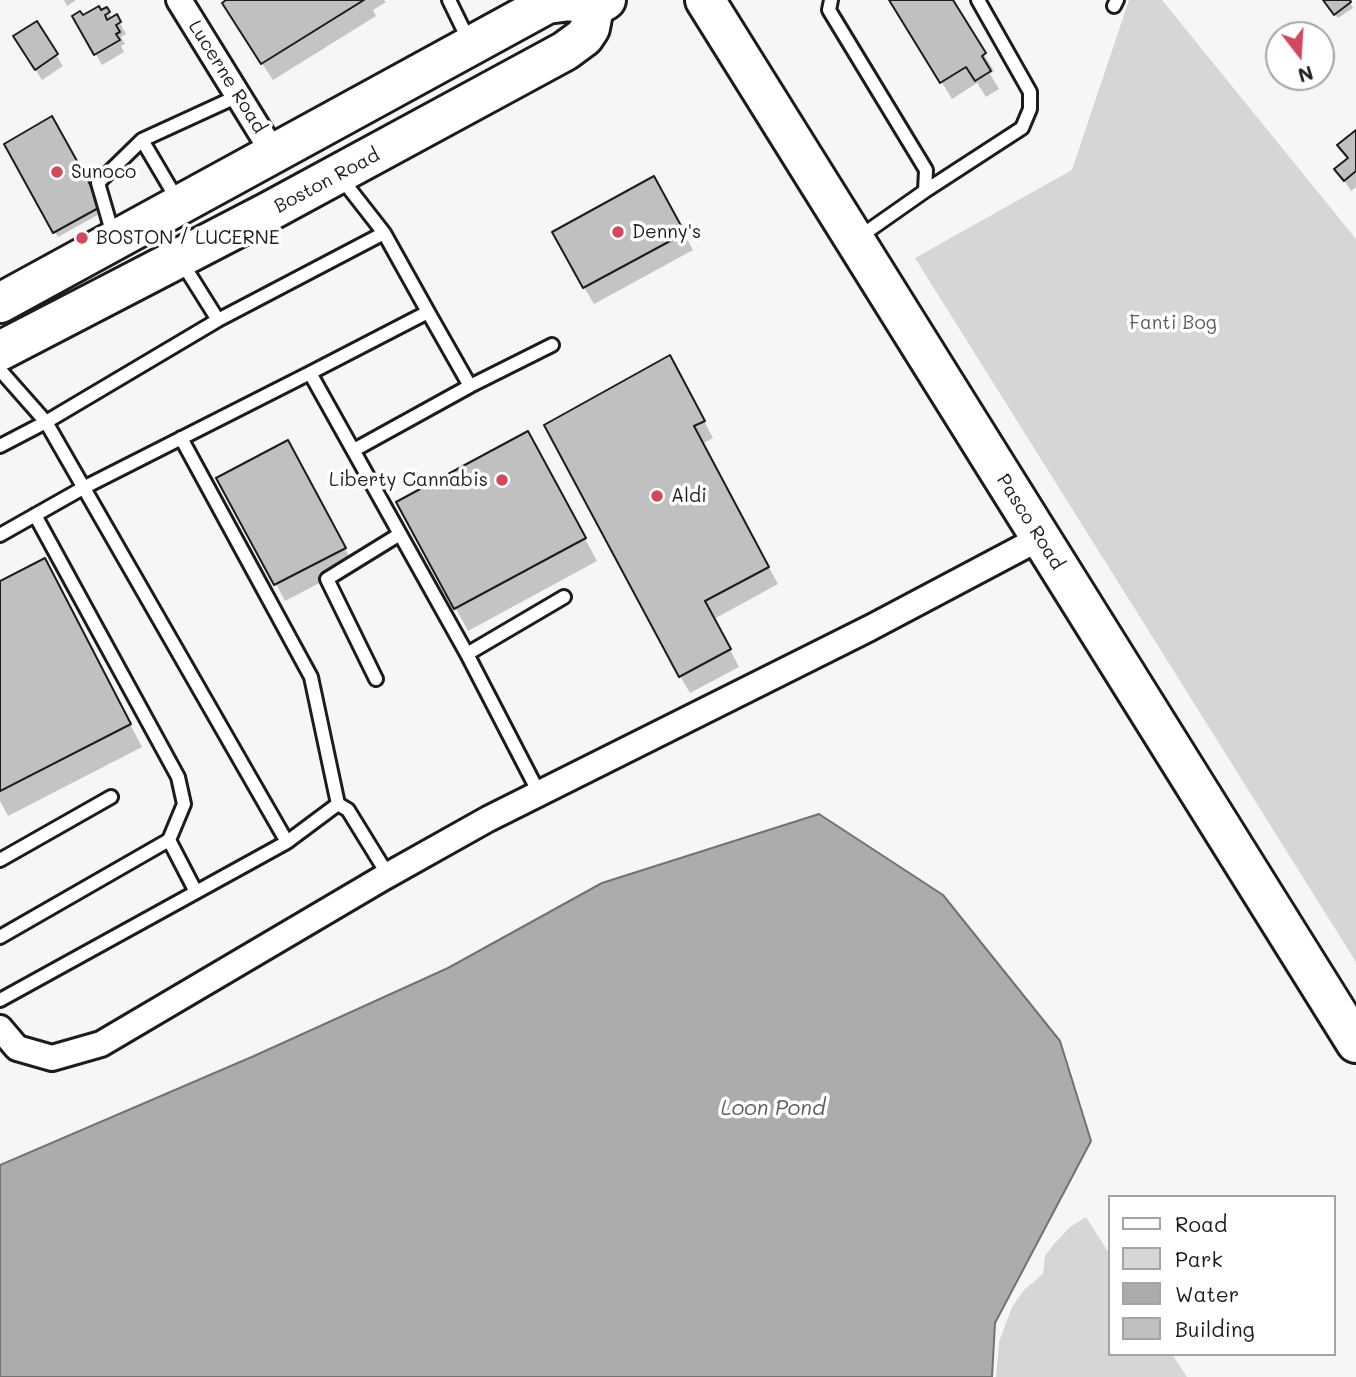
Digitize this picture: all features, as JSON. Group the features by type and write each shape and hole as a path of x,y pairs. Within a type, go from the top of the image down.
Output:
{"main road":[{"name":"Pasco Road","path":"705,0 1356,1043"},
{"name":"Boston Road","path":"0,303 547,5 571,1 597,2 590,28 578,43 338,175 0,351"}],"street":[{"name":"Lucerne Road","path":"179,0 274,154"},
{"path":"0,1028 17,1048 52,1058 101,1044 488,819 870,628 1040,538"}],"lane":[{"path":"449,0 471,45"},
{"path":"831,0 829,10 926,170 925,191"},
{"path":"855,241 925,191 1022,128 1030,109 1030,92 978,0"},
{"path":"115,241 98,183 142,140 238,96"},
{"path":"142,140 180,205"},
{"path":"338,175 384,233 470,386"},
{"path":"0,446 46,422 218,320 384,233"},
{"path":"180,258 218,320"},
{"path":"0,535 83,488 428,312"},
{"path":"354,450 470,386 552,345"},
{"path":"0,370 46,422 287,842"},
{"path":"310,373 467,654 539,793"},
{"path":"181,438 311,677 338,804 348,810 388,875"},
{"path":"0,937 169,840 184,804 178,777 35,515"},
{"path":"376,679 327,579 400,534"},
{"path":"467,654 564,597"},
{"path":"0,860 111,797"},
{"path":"0,1000 287,842 338,804"},
{"path":"169,840 196,892"}],"green space":[{"name":"Fanti Bog","path":"1129,0 1162,0 1356,239 1356,962 915,258 1072,170"},
{"path":"1086,1217 1108,1251 1108,1356 1173,1356 1187,1377 996,1377 999,1342 1012,1307 1024,1290 1043,1274 1045,1256 1070,1227"}],"water":[{"name":"Loon Pond","path":"819,814 943,895 1060,1041 1091,1141 995,1323 992,1377 0,1377 0,1165 254,1056 448,968 602,883"}],"building":[{"path":"226,0 364,0 261,64 222,3"},
{"path":"889,0 953,0 986,53 982,56 991,71 975,81 966,67 940,83"},
{"path":"1323,0 1350,0 1351,2 1334,15"},
{"path":"99,6 101,10 107,7 110,12 105,15 107,20 117,14 121,22 116,25 120,32 116,34 120,40 94,55 72,16 80,11 83,15"},
{"path":"37,21 58,54 35,70 13,36"},
{"path":"52,116 102,206 53,233 4,144"},
{"path":"1356,130 1356,171 1344,181 1334,169 1348,158 1337,145"},
{"name":"Denny's","path":"654,176 685,233 583,288 552,232"},
{"name":"Aldi","path":"670,355 705,421 694,426 769,567 705,601 731,649 679,677 544,425"},
{"path":"528,431 586,538 454,609 396,502"},
{"path":"288,440 346,548 274,585 216,478"},
{"path":"45,558 131,724 0,791 0,581"}],"place":[{"name":"Sunoco","path":"57,172"},
{"name":"Denny's","path":"618,232"},
{"name":"BOSTON / LUCERNE","path":"82,238"},
{"name":"Liberty Cannabis","path":"502,480"},
{"name":"Aldi","path":"657,496"}]}
